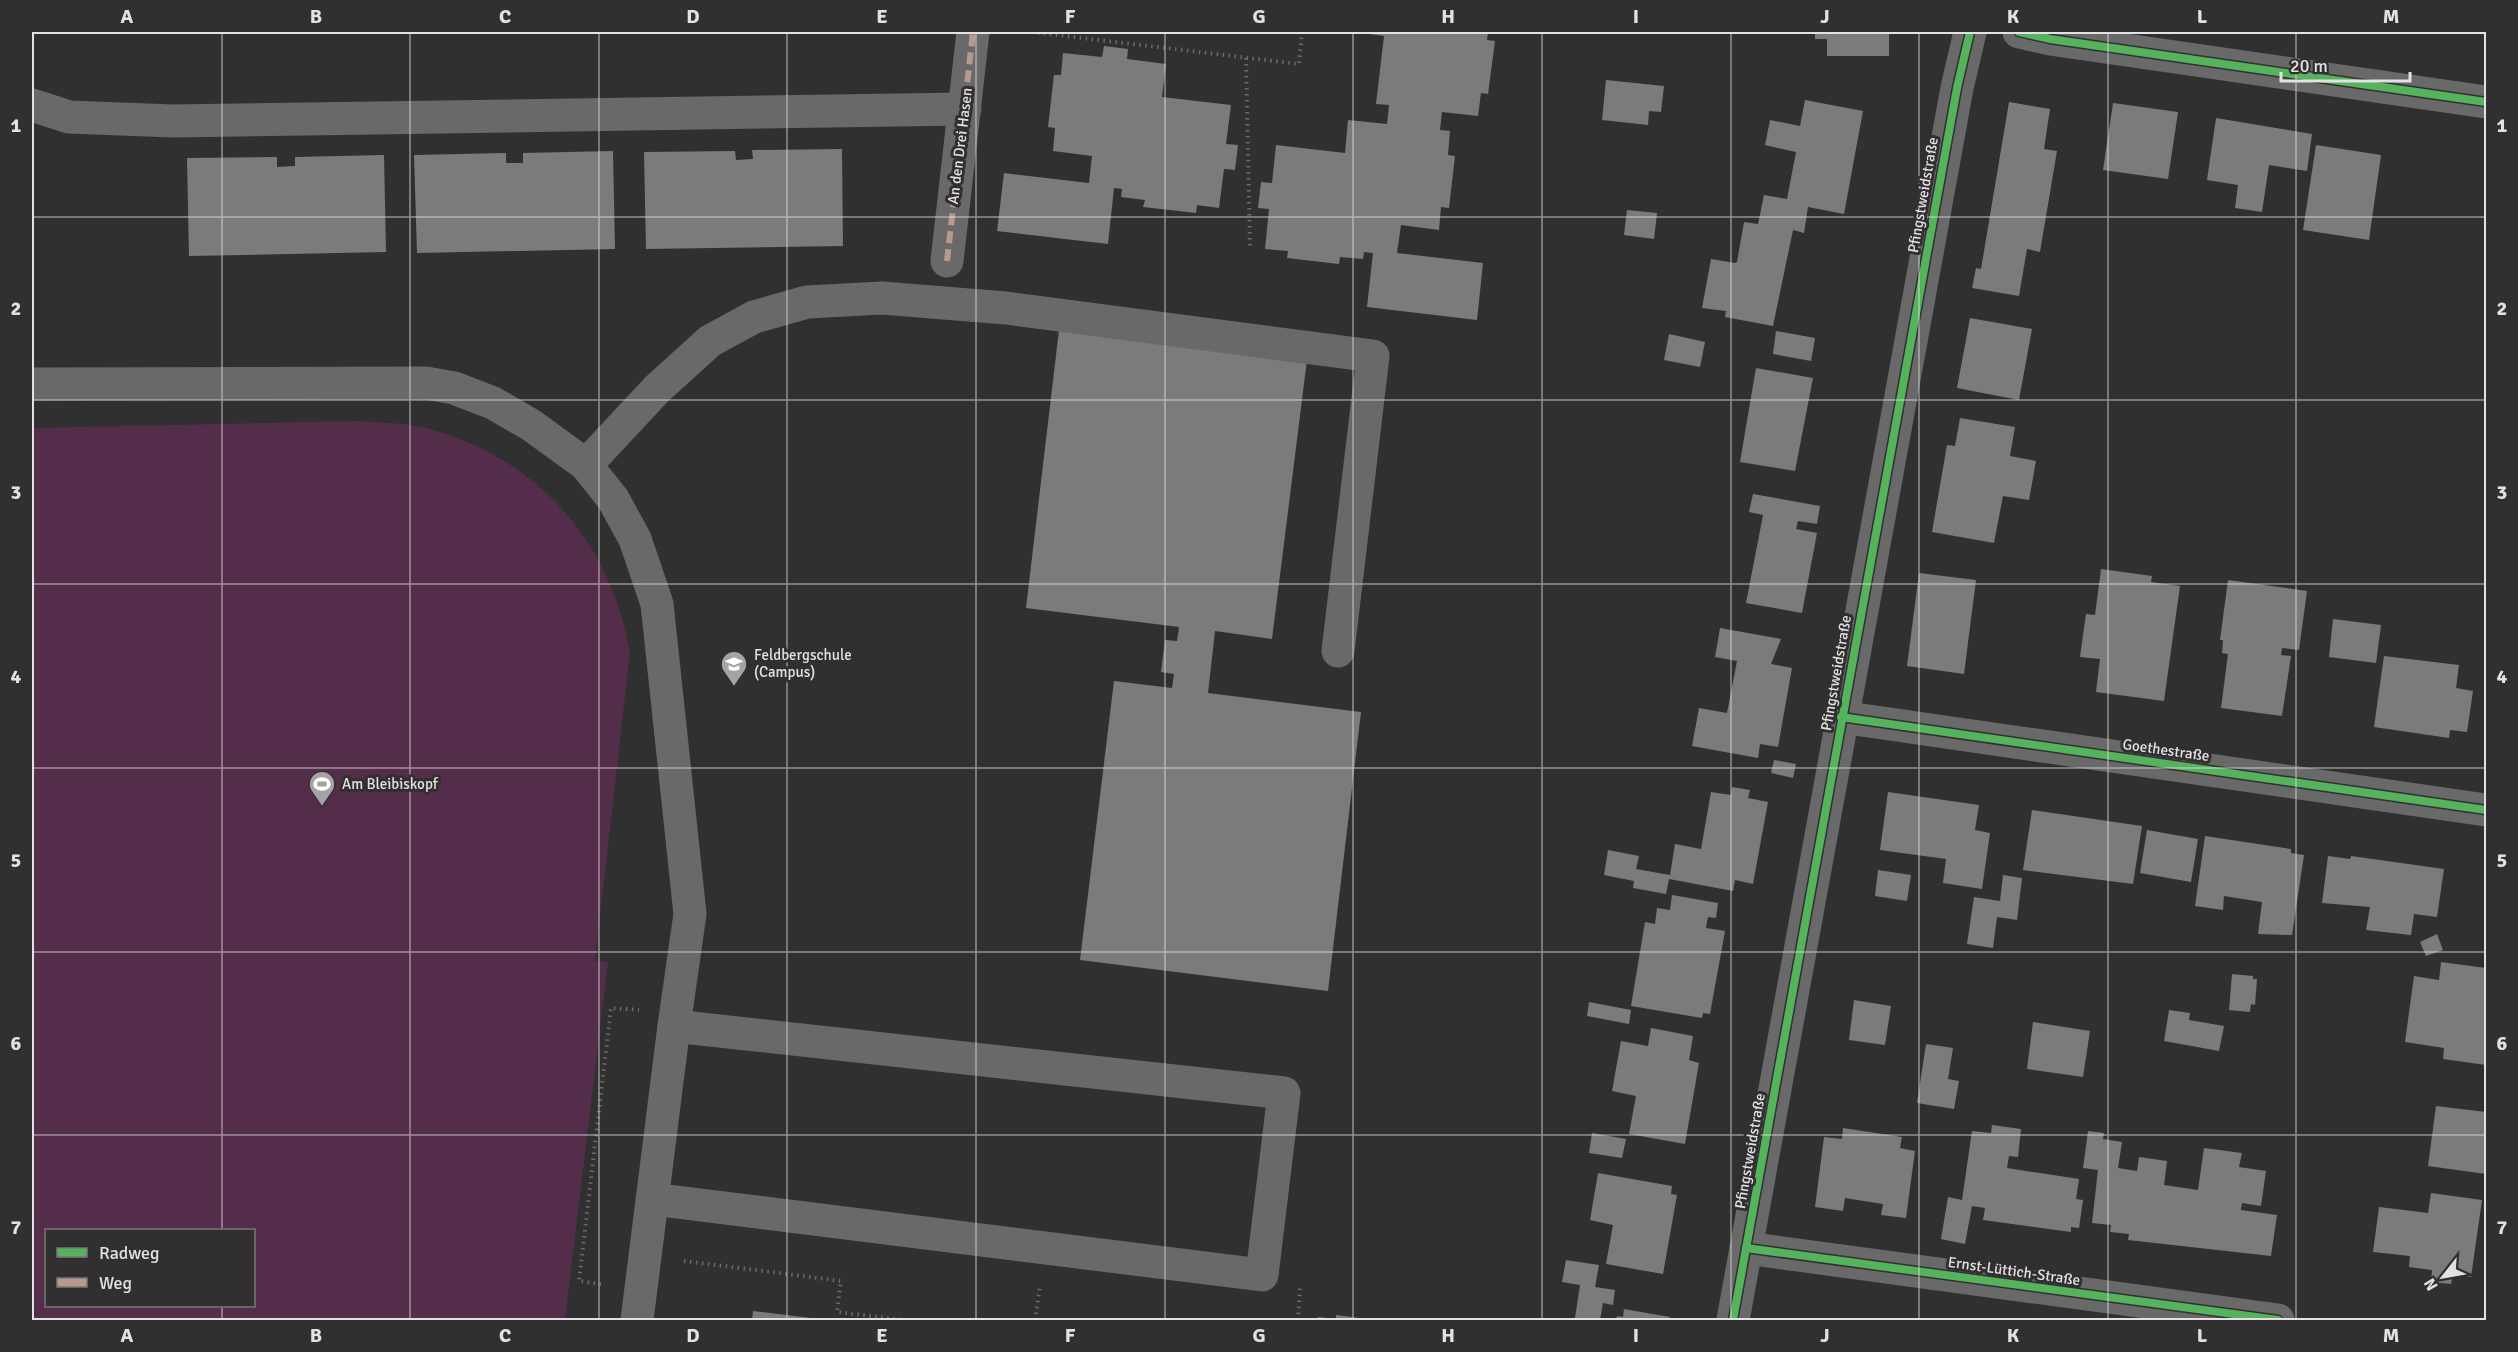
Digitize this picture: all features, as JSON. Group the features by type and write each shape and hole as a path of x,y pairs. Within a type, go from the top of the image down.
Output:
{"street":[{"name":"An den Drei Hasen","path":"947,261 974,32"},
{"name":"Pfingstweidstraße","path":"1733,1320 1954,99 1970,32"},
{"path":"2019,32 2050,39 2487,102"},
{"path":"32,105 69,117 173,122 965,109"},
{"path":"586,465 657,389 710,341 754,317 807,302 882,298 1006,308 1373,356 1338,651"},
{"path":"32,384 426,383 454,388 492,403 531,425 586,465 613,499 635,539 657,604 690,914 674,1020 639,1305"},
{"name":"Goethestraße","path":"1841,717 2487,810"},
{"path":"652,1199 1262,1275 1284,1093 674,1020"},
{"name":"Ernst-Lüttich-Straße","path":"1746,1248 2278,1320"}],"path":[{"path":"1032,32 1299,64 1302,32"},
{"path":"1246,58 1250,247"},
{"path":"639,1305 579,1281 609,1020 611,1008 674,1020"},
{"path":"645,1256 840,1281 837,1312 904,1320"}],"shaded area":[{"name":"Am Bleibiskopf","path":"362,421 405,424 430,429 469,443 504,461 536,484 563,510 587,541 606,575 620,612 630,652 595,961 608,962 565,1320 32,1320 32,428"}],"building":[{"path":"1356,32 1488,32 1487,40 1495,41 1488,94 1481,93 1478,116 1442,112 1440,130 1450,131 1448,155 1455,156 1449,208 1441,207 1439,230 1401,225 1397,253 1483,263 1477,320 1367,307 1373,253 1364,252 1363,259 1340,257 1339,264 1287,258 1288,251 1265,249 1269,209 1258,208 1261,182 1272,183 1276,145 1345,153 1348,120 1387,124 1389,105 1376,104 1384,36"},
{"path":"1815,32 1889,32 1889,56 1827,56 1827,39 1815,39"},
{"path":"1104,46 1128,49 1127,59 1166,64 1162,97 1231,105 1226,144 1238,145 1235,170 1224,169 1219,208 1197,205 1196,213 1143,207 1145,200 1121,197 1122,189 1114,188 1108,244 997,231 1004,173 1089,183 1092,156 1053,151 1055,128 1048,127 1054,75 1061,75 1063,53 1102,57"},
{"path":"1606,80 1664,86 1661,112 1649,111 1648,125 1602,120"},
{"path":"1805,100 1863,111 1844,214 1808,207 1804,233 1793,230 1773,326 1725,317 1726,311 1702,308 1711,259 1737,262 1744,222 1758,224 1764,195 1787,199 1796,152 1765,145 1770,120 1800,126"},
{"path":"2009,102 2050,109 2044,149 2057,151 2040,252 2027,249 2019,296 1972,288 1976,268 1981,269"},
{"path":"2113,103 2178,112 2168,179 2103,170"},
{"path":"2216,118 2312,134 2307,171 2269,165 2262,212 2235,208 2238,185 2207,180"},
{"path":"2316,145 2381,155 2369,240 2303,230"},
{"path":"842,149 843,246 646,249 644,152 735,151 736,160 753,159 752,150"},
{"path":"613,151 615,249 417,253 414,155 506,153 506,163 523,163 523,153"},
{"path":"384,155 386,252 189,256 187,158 277,157 277,167 295,166 295,157"},
{"path":"1627,210 1657,213 1654,239 1624,235"},
{"path":"1970,318 2032,329 2019,400 1957,388"},
{"path":"1059,330 1307,360 1272,639 1215,631 1208,693 1361,712 1328,991 1080,960 1114,681 1172,688 1174,674 1161,672 1165,640 1177,641 1179,627 1026,608"},
{"path":"1776,331 1815,338 1811,361 1773,354"},
{"path":"1669,334 1705,342 1700,367 1664,360"},
{"path":"1756,368 1813,378 1795,471 1740,462"},
{"path":"1960,418 2015,427 2010,456 2036,461 2029,500 2003,496 1994,543 1932,532 1947,445 1955,446"},
{"path":"1753,494 1820,506 1817,524 1798,521 1796,529 1817,533 1802,613 1746,603 1763,515 1749,512"},
{"path":"2101,569 2152,576 2151,582 2180,586 2164,701 2096,692 2100,659 2080,657 2086,614 2095,615"},
{"path":"1919,573 1976,580 1964,674 1907,666"},
{"path":"2228,580 2307,591 2299,650 2282,648 2281,655 2291,656 2282,716 2221,708 2228,654 2222,653 2223,640 2220,640"},
{"path":"2333,619 2381,625 2376,663 2329,657"},
{"path":"1720,628 1781,639 1771,664 1792,668 1778,747 1760,744 1758,758 1692,746 1699,708 1727,713 1737,661 1715,657"},
{"path":"2384,656 2459,665 2456,688 2473,691 2467,732 2450,730 2449,738 2374,727"},
{"path":"1774,760 1796,764 1793,778 1771,773"},
{"path":"1732,787 1750,790 1748,798 1768,802 1753,884 1735,880 1733,891 1669,879 1666,894 1633,888 1634,881 1604,875 1608,850 1639,856 1636,869 1670,875 1675,844 1701,849 1711,792 1731,795"},
{"path":"1888,792 1979,805 1975,830 1990,833 1982,889 1943,883 1946,859 1880,850"},
{"path":"2032,810 2142,826 2133,884 2023,870"},
{"path":"2147,830 2198,839 2191,882 2140,873"},
{"path":"2205,836 2291,849 2291,853 2304,855 2292,935 2258,934 2262,902 2224,896 2223,910 2195,906"},
{"path":"2328,856 2350,859 2351,856 2444,869 2437,917 2414,914 2411,935 2366,930 2370,907 2322,903"},
{"path":"1878,870 1911,875 1907,901 1875,896"},
{"path":"2003,875 2022,878 2017,920 1997,917 1993,948 1967,944 1974,897 2000,901"},
{"path":"1672,895 1718,903 1716,918 1708,917 1706,928 1725,931 1710,1014 1703,1013 1702,1018 1631,1006 1645,922 1655,924 1657,908 1670,910"},
{"path":"2437,934 2443,950 2426,956 2420,942"},
{"path":"2441,962 2486,968 2486,1065 2443,1059 2444,1048 2405,1042 2414,976 2439,980"},
{"path":"2232,974 2253,976 2253,979 2257,979 2255,1005 2251,1004 2250,1012 2229,1010"},
{"path":"1854,1000 1891,1006 1885,1045 1849,1040"},
{"path":"1589,1002 1631,1010 1629,1024 1587,1016"},
{"path":"2169,1010 2190,1013 2189,1020 2224,1026 2219,1051 2164,1041"},
{"path":"2033,1022 2090,1031 2083,1077 2027,1069"},
{"path":"1651,1028 1693,1036 1689,1060 1699,1063 1685,1144 1629,1134 1636,1096 1612,1091 1621,1041 1648,1046"},
{"path":"1926,1044 1953,1048 1948,1079 1959,1081 1954,1109 1917,1103"},
{"path":"2436,1106 2486,1112 2486,1174 2428,1166"},
{"path":"1992,1125 2021,1129 2018,1157 2009,1156 2007,1168 2079,1179 2076,1199 2083,1200 2079,1228 2071,1227 2071,1232 1983,1220 1985,1208 1972,1206 1965,1244 1941,1239 1948,1197 1962,1200 1972,1131 1991,1133"},
{"path":"1843,1128 1902,1137 1900,1148 1915,1151 1906,1218 1881,1215 1883,1204 1845,1198 1843,1211 1815,1207 1824,1137 1842,1139"},
{"path":"2088,1131 2104,1133 2103,1139 2122,1142 2118,1168 2137,1171 2139,1157 2167,1161 2164,1185 2198,1190 2204,1148 2242,1153 2239,1167 2266,1171 2261,1206 2242,1203 2241,1210 2277,1215 2271,1256 2128,1240 2129,1234 2110,1232 2111,1225 2092,1223 2098,1170 2083,1168"},
{"path":"1592,1133 1626,1139 1622,1158 1589,1153"},
{"path":"1598,1173 1672,1186 1671,1194 1677,1195 1663,1274 1606,1264 1613,1225 1590,1220"},
{"path":"2431,1193 2482,1200 2471,1277 2453,1274 2451,1284 2431,1282 2432,1270 2409,1267 2410,1256 2373,1252 2379,1207 2428,1213"},
{"path":"1566,1260 1599,1265 1595,1287 1615,1290 1613,1305 1603,1303 1600,1320 1575,1318 1580,1285 1562,1282"},
{"path":"1624,1309 1670,1317 1669,1320 1616,1320 1617,1316 1623,1317"},
{"path":"753,1311 819,1319 819,1320 752,1320"},
{"path":"1336,1315 1367,1319 1318,1320 1318,1317 1336,1319"}],"marked path":[{"path":"947,261 973,32"}],"cycle path":[{"path":"1733,1320 1957,88 1970,32"},
{"path":"2019,32 2050,39 2486,102"},
{"path":"1841,717 2486,810"},
{"path":"1746,1248 2278,1320"}],"place":[{"name":"Feldbergschule (Campus)","path":"734,687"},
{"name":"Am Bleibiskopf","path":"322,807"}]}
